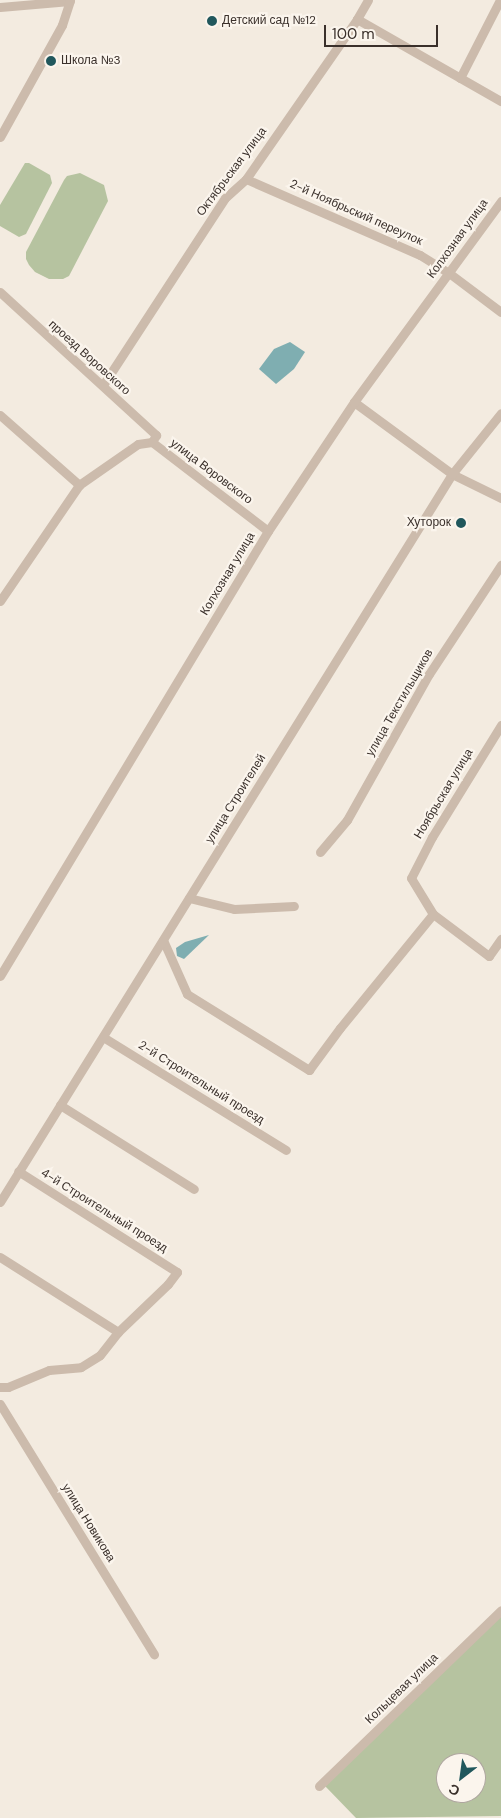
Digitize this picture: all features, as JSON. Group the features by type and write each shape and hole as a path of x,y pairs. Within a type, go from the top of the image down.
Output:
{"street":[{"name":"Октябрьская улица","path":"103,385 225,198 246,178 357,19 368,0"},
{"path":"460,78 500,0"},
{"path":"0,7 70,1 62,25 0,137"},
{"path":"357,19 501,101"},
{"name":"2-й Ноябрьский переулок","path":"246,178 420,255 449,273 501,312"},
{"name":"Колхозная улица","path":"0,976 268,531 354,402 501,200"},
{"name":"проезд Воровского","path":"0,292 156,435 152,442"},
{"path":"354,402 452,474 501,498"},
{"name":"улица Строителей","path":"0,1202 452,474 501,413"},
{"path":"0,415 79,485"},
{"name":"улица Воровского","path":"0,601 79,485 138,444 152,442 268,531"},
{"name":"улица Текстильщиков","path":"320,852 347,820 429,674 501,566"},
{"name":"Ноябрьская улица","path":"433,914 411,878 432,837 501,725"},
{"path":"189,898 234,908 294,906"},
{"path":"163,940 187,994 310,1070 340,1028 433,914 489,956 501,938"},
{"name":"2-й Строительный проезд","path":"103,1037 286,1150"},
{"path":"60,1105 194,1189"},
{"name":"4-й Строительный проезд","path":"18,1171 177,1272 168,1284 118,1332"},
{"path":"0,1257 118,1332 100,1355 81,1366 49,1370 8,1387 0,1387"},
{"name":"улица Новикова","path":"0,1404 154,1654"},
{"name":"Кольцевая улица","path":"320,1786 501,1610"}],"green space":[{"path":"25,163 29,163 50,175 52,183 26,234 19,237 0,226 0,205"},
{"path":"80,173 104,185 108,201 69,276 63,279 49,279 35,272 29,265 26,259 26,252 64,180 67,176"},
{"path":"501,1615 501,1816 356,1818 325,1786"}],"water":[{"path":"290,342 305,352 294,369 276,384 259,369 274,349"},
{"path":"209,935 184,959 177,956 176,948 185,942"}],"place":[{"name":"Детский сад №12","path":"212,21"},
{"name":"Школа №3","path":"51,61"},
{"name":"Хуторок","path":"461,523"}]}
